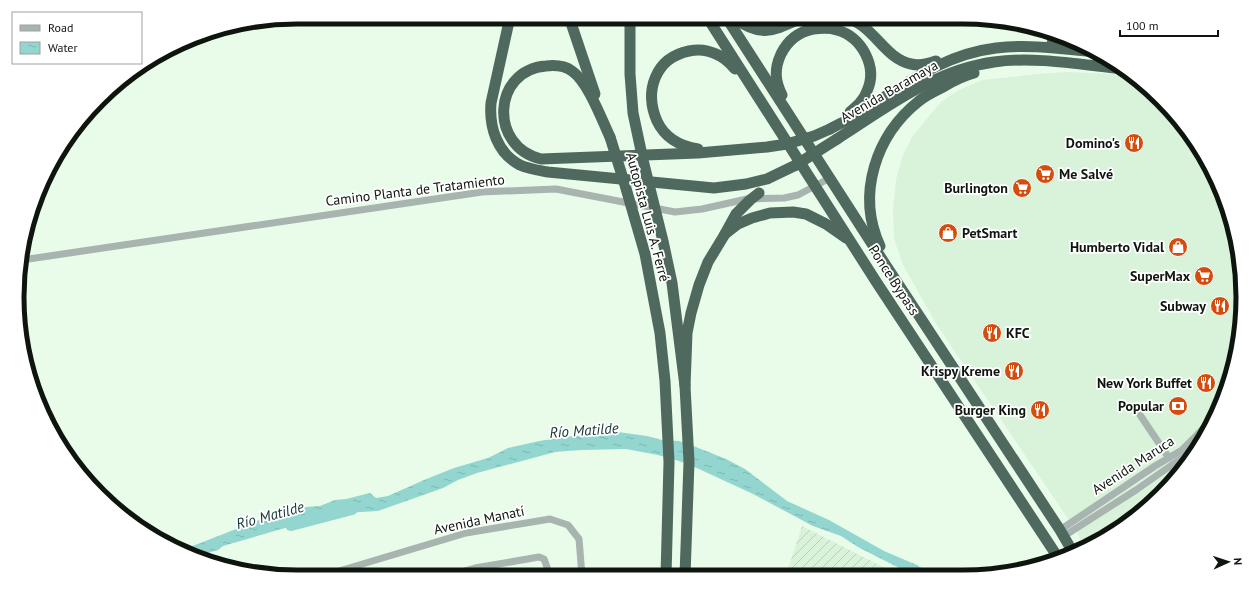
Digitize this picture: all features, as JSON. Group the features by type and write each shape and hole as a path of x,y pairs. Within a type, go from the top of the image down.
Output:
{"highway":[{"path":"508,24 491,103 490,115 493,132 498,143 511,158 519,164 528,168 548,172 699,188 746,184 767,179 796,165"},
{"name":"Autopista Luis A. Ferré","path":"571,24 610,137 645,254 660,333 665,381 669,462 666,570"},
{"name":"Autopista Luis A. Ferré","path":"630,24 630,74 633,113 672,283 685,386 688,462 685,570"},
{"name":"Ponce Bypass","path":"712,24 853,243 877,283 1055,554"},
{"name":"Ponce Bypass","path":"731,24 1070,548"},
{"path":"745,24 759,30 770,30 787,24"},
{"path":"859,24 890,52 902,61 910,64 924,65 959,55 972,53"},
{"path":"792,119 788,105 778,88 776,77 778,60 784,47 791,39 807,30 826,28 837,29 845,33 860,45 866,54 870,73 868,90 858,106 839,119 832,128"},
{"path":"1023,46 1061,42"},
{"name":"Avenida Baramaya","path":"714,151 767,147 794,142 832,128 851,118 907,82 933,68 972,53 995,48 1023,46 1081,51"},
{"path":"714,151 682,145 666,135 660,128 652,109 651,100 651,92 657,74 675,55 683,52 702,50 722,57 736,69 741,77 750,84"},
{"name":"Avenida Baramaya","path":"796,165 915,90 935,79 962,69 993,62 1032,60 1111,68"},
{"path":"885,264 874,231 869,201 870,179 881,147 897,122 920,100 964,76 977,72 993,62"},
{"path":"610,137 589,91 572,70 562,66 541,66 529,70 519,76 511,86 506,96 504,121 507,132 518,147 526,154 534,158 548,160 714,151"},
{"path":"685,386 687,333 699,285 708,262 736,214 750,200 796,165"},
{"path":"725,234 738,224 761,215 783,212 806,214 826,224 853,243"}],"street":[{"name":"Camino Planta de Tratamiento","path":"26,259 482,192 556,190 675,212 702,209 747,199 784,198 798,195 830,178"},
{"path":"1134,406 1169,458"},
{"name":"Avenida Maruca","path":"1062,533 1182,450 1201,431"},
{"name":"Avenida Maruca","path":"1062,533 1136,490 1185,455"},
{"name":"Avenida Manatí","path":"343,570 466,533 550,519 568,525 579,540 582,570"},
{"path":"468,570 539,556 544,560 547,570"}],"shaded area":[{"path":"1068,72 1121,74 1156,104 1180,131 1208,176 1222,209 1234,261 1236,297 1234,333 1222,385 1208,418 1180,463 1156,490 1129,514 1115,524 1082,543 1077,532 937,325 903,265 894,239 893,210 896,180 903,155 912,137 940,103 957,91 982,80"},
{"path":"802,526 889,570 788,570"}],"water":[{"name":"Río Matilde","path":"611,431 647,436 662,440 679,441 691,445 726,459 745,469 787,501 829,520 884,551 917,565 924,570 903,570 858,547 841,536 813,526 753,494 699,469 658,455 626,449 555,452 477,473 458,480 443,488 378,511 327,514 223,546 218,550 204,554 188,547 267,517 290,515 306,507 320,506 335,500 370,493 376,498 388,496 454,468 488,458 508,448 539,441 573,436 589,436"}],"waterway":[{"name":"Río Matilde","path":"291,525 352,509"}],"place":[{"name":"Domino's","path":"1134,143"},
{"name":"Me Salvé","path":"1045,174"},
{"name":"Burlington","path":"1022,188"},
{"name":"PetSmart","path":"948,233"},
{"name":"Humberto Vidal","path":"1178,247"},
{"name":"SuperMax","path":"1204,276"},
{"name":"Subway","path":"1220,306"},
{"name":"KFC","path":"992,333"},
{"name":"Krispy Kreme","path":"1014,371"},
{"name":"New York Buffet","path":"1206,383"},
{"name":"Popular","path":"1178,406"},
{"name":"Burger King","path":"1040,410"}]}
